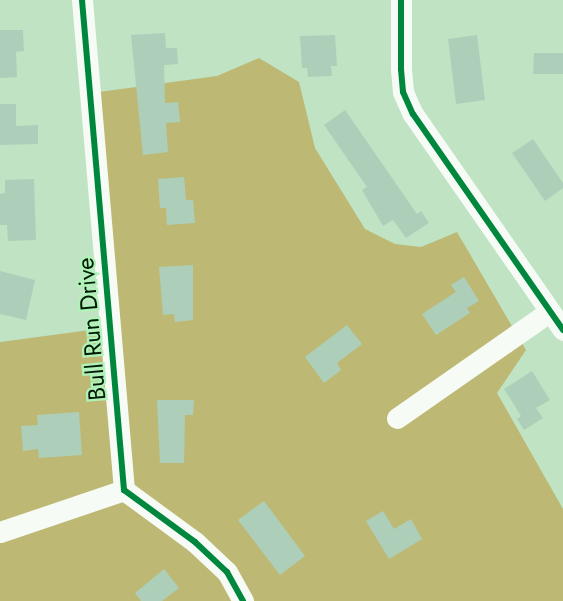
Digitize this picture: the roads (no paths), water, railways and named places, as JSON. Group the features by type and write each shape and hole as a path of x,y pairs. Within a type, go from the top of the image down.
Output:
{"street":[{"name":"Bull Run Drive","path":"82,0 124,490"},
{"path":"402,0 401,69 404,92 413,114 563,330"},
{"path":"397,418 549,312"},
{"path":"0,532 124,490 227,572 243,601"}]}
